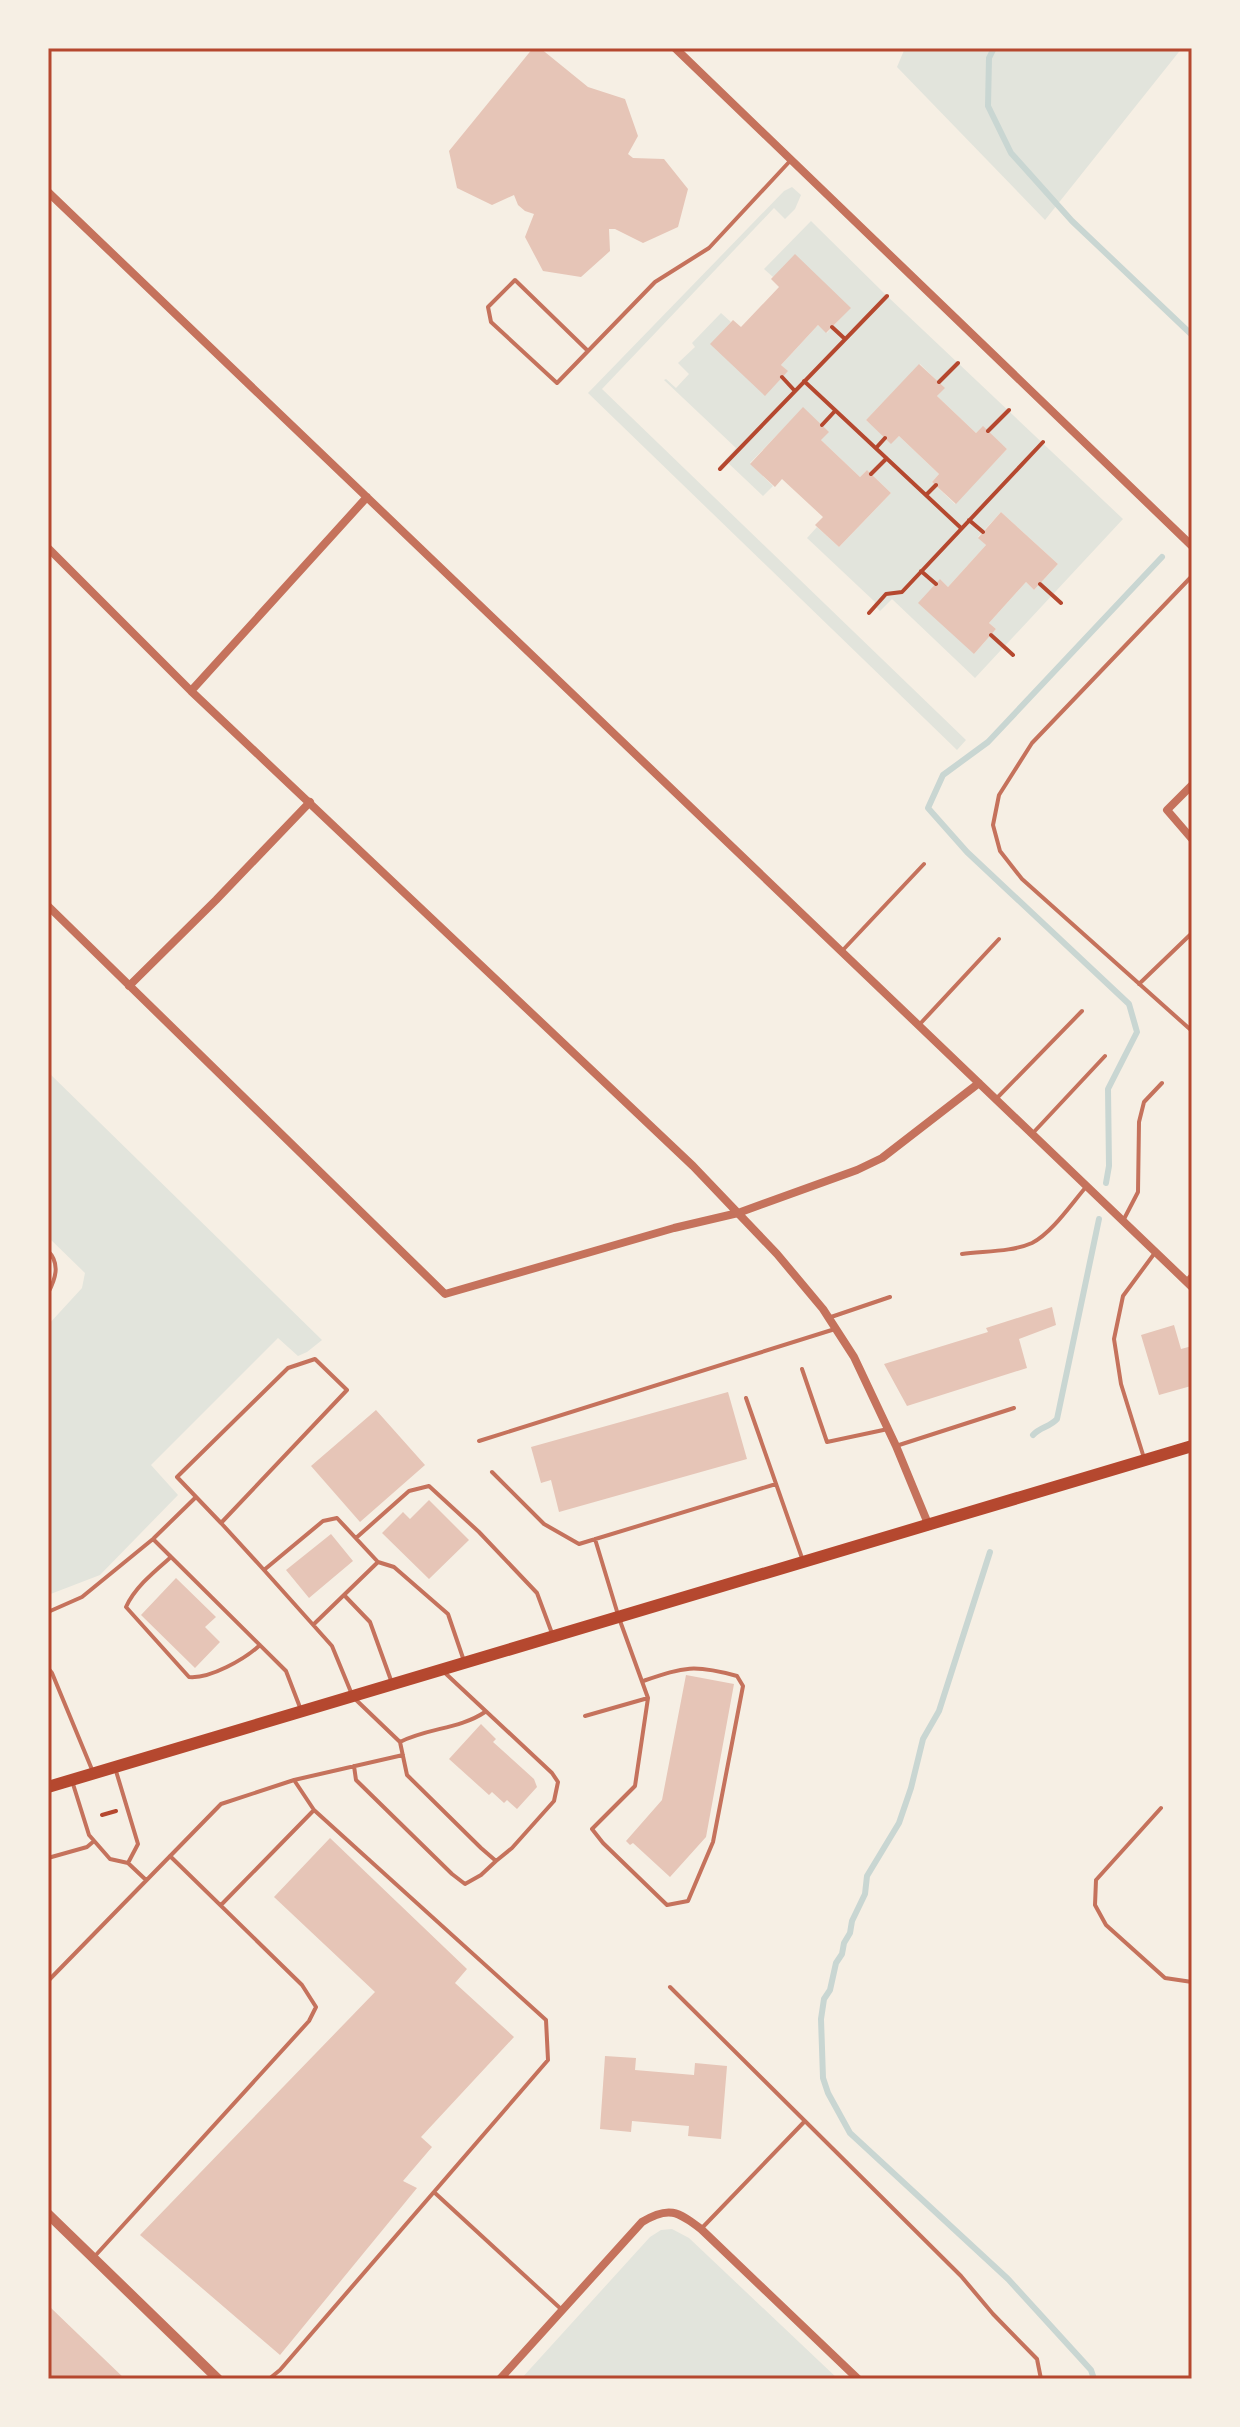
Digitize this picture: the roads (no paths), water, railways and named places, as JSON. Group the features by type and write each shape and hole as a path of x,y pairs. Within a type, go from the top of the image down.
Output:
{"main road":[{"path":"48,1787 1192,1446"}],"street":[{"path":"675,48 1192,546"},
{"path":"48,192 1155,1252 1190,1281"},
{"path":"191,691 367,497"},
{"path":"48,548 191,691 693,1166 777,1254 829,1318 854,1357 929,1526"},
{"path":"1192,785 1167,810 1192,839"},
{"path":"129,986 310,802"},
{"path":"48,906 445,1294 674,1228 738,1213 857,1170 882,1158 979,1083"},
{"path":"500,2379 642,2222 657,2212 671,2212 685,2217 701,2229 858,2379"},
{"path":"48,2214 218,2379"}],"lane":[{"path":"588,351 515,280 488,307 491,322 557,383 655,282 709,248 791,160"},
{"path":"1192,576 1032,743 999,795 993,825 1000,851 1022,879 1192,1031"},
{"path":"842,951 924,864"},
{"path":"1139,985 1192,933"},
{"path":"919,1025 999,939"},
{"path":"996,1099 1082,1011"},
{"path":"1032,1134 1105,1056"},
{"path":"1123,1221 1138,1192 1139,1122 1144,1102 1162,1083"},
{"path":"962,1254 1011,1249 1032,1243 1045,1234 1087,1186"},
{"path":"48,1251 53,1256 57,1277 48,1293"},
{"path":"1145,1460 1121,1384 1114,1339 1123,1296 1155,1252"},
{"path":"829,1318 890,1297"},
{"path":"479,1441 835,1329"},
{"path":"221,1523 347,1390 315,1359 288,1368 177,1477 332,1646 353,1697 400,1742 407,1775 496,1861"},
{"path":"802,1369 827,1442 888,1429"},
{"path":"746,1398 803,1563"},
{"path":"896,1446 1014,1408"},
{"path":"492,1472 544,1524 579,1544 776,1484"},
{"path":"356,1538 409,1491 429,1486 479,1532 537,1593 553,1637"},
{"path":"48,1612 82,1597 153,1539 195,1498"},
{"path":"264,1570 323,1521 337,1518 378,1562 394,1567 448,1614 465,1663"},
{"path":"153,1539 286,1671 301,1712"},
{"path":"595,1539 648,1698 635,1786 592,1829 667,1905 688,1901 713,1842 743,1686 737,1676 702,1667 678,1669 643,1681"},
{"path":"171,1557 130,1598 126,1607 189,1677 200,1678 249,1656 260,1645"},
{"path":"313,1624 378,1562"},
{"path":"345,1596 370,1622 392,1685"},
{"path":"48,1668 94,1774"},
{"path":"354,1766 356,1780 465,1884 481,1875 512,1848 554,1801 558,1782 442,1670"},
{"path":"585,1716 648,1698"},
{"path":"400,1742 475,1719 485,1712"},
{"path":"49,1979 221,1804 294,1780 403,1755"},
{"path":"115,1767 138,1844 128,1863"},
{"path":"72,1780 89,1835 110,1859 128,1863 146,1880"},
{"path":"269,2379 548,2060 546,2020 314,1810 294,1780"},
{"path":"1161,1808 1096,1880 1095,1905 1106,1925 1165,1978 1192,1982"},
{"path":"221,1905 314,1810"},
{"path":"48,1858 87,1847 94,1841"},
{"path":"94,2258 309,2021 316,2007 302,1985 170,1856"},
{"path":"670,1987 961,2276 1037,2359 1041,2379"},
{"path":"701,2229 805,2121"},
{"path":"434,2192 562,2311"}],"waterway":[{"path":"994,48 989,58 988,106 1011,153 1072,221 1192,335"},
{"path":"1106,1183 1109,1166 1108,1089 1137,1032 1129,1004 967,852 928,808 943,775 988,742 1162,557"},
{"path":"1033,1435 1057,1419 1099,1219"},
{"path":"990,1552 939,1711 923,1739 899,1823 867,1876 865,1894 824,1999 821,2019 823,2078 850,2133 1008,2279 1091,2370 1094,2379"}]}
